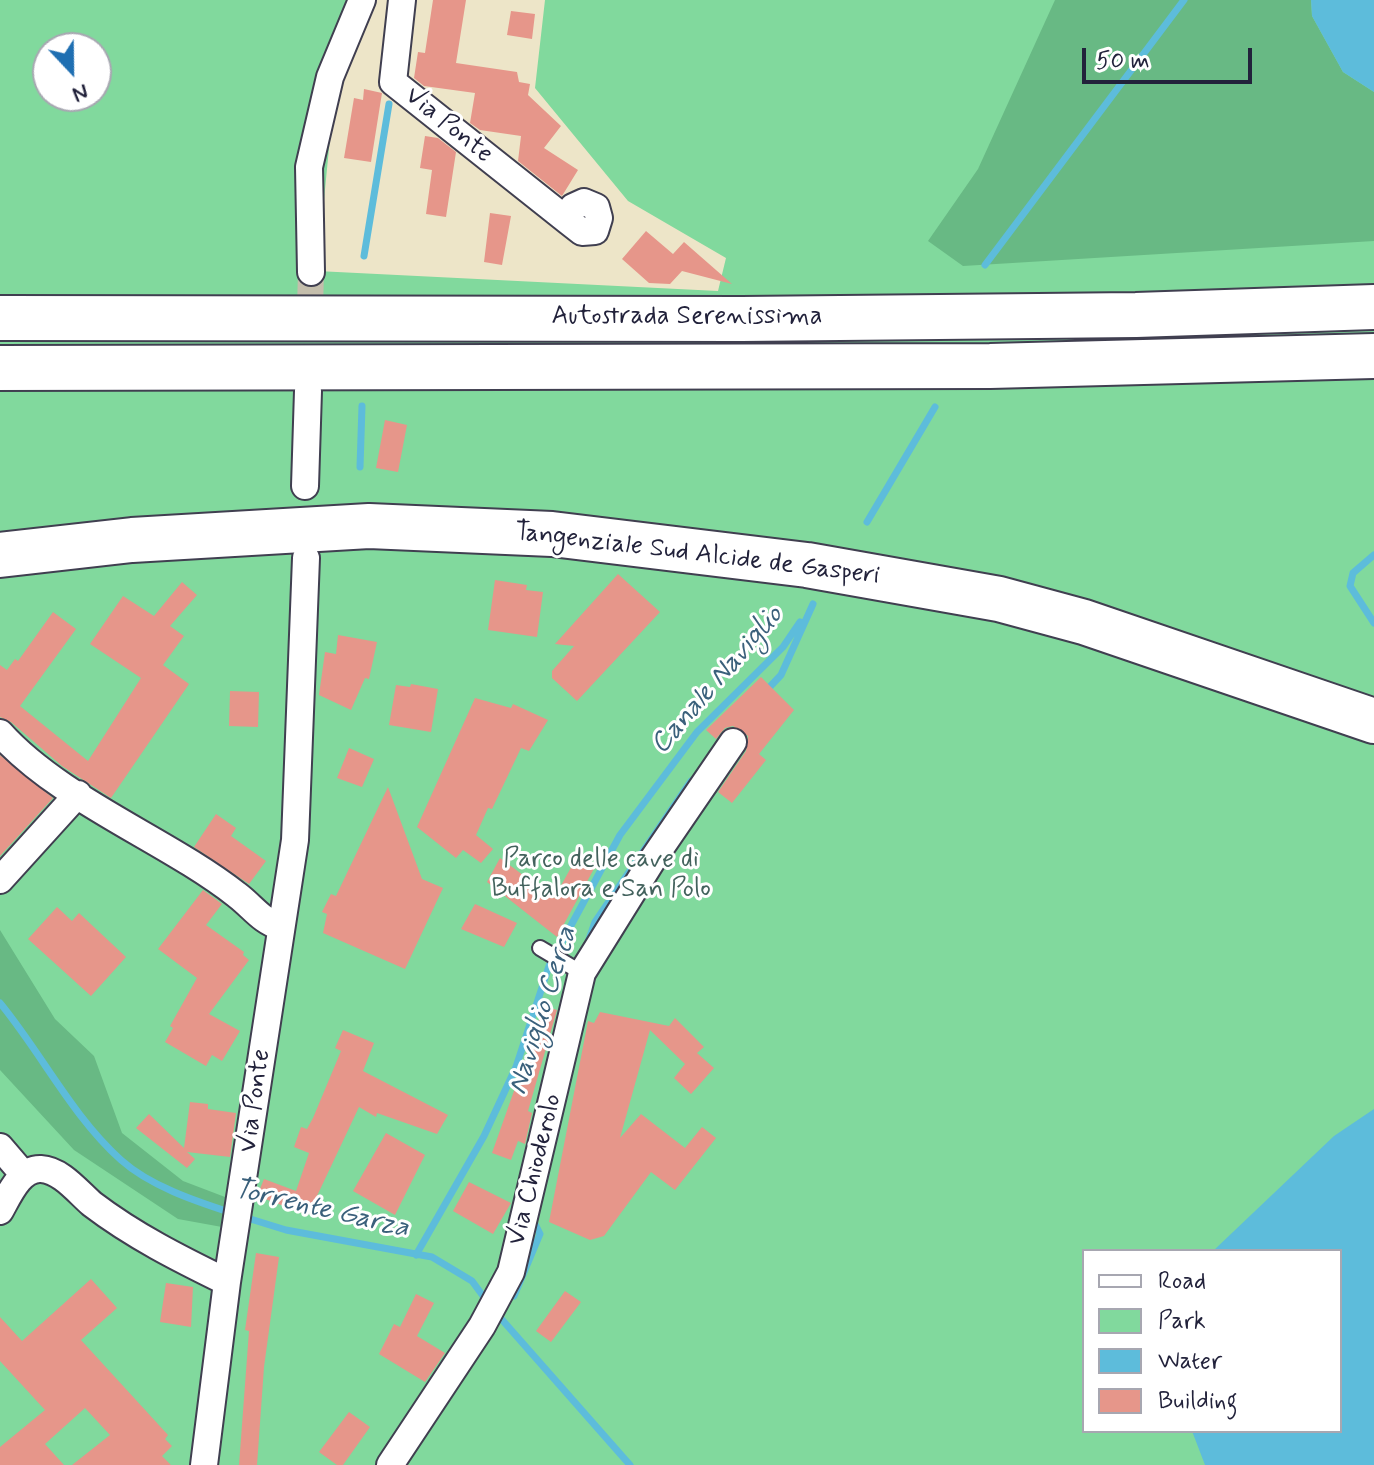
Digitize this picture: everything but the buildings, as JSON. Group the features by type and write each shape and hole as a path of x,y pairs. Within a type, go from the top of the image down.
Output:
{"highway":[{"name":"Autostrada Serenissima","path":"0,318 742,319 1136,315 1374,307"},
{"name":"Autostrada Serenissima","path":"0,368 990,366 1374,356"},
{"name":"Tangenziale Sud Alcide de Gasperi","path":"0,526 127,512 283,501 397,500 552,508 793,536 1001,572 1206,631 1374,691"},
{"name":"Tangenziale Sud Alcide de Gasperi","path":"0,555 147,538 369,526 552,534 807,565 999,599 1084,622 1374,721"}],"street":[{"path":"311,272 309,167 330,77 362,0"},
{"name":"Via Ponte","path":"402,0 393,82 568,221"},
{"path":"305,486 308,391"},
{"name":"Via Ponte","path":"204,1465 227,1282 295,840 306,558"},
{"path":"0,733 12,746 78,794 238,895 265,922 281,927"},
{"name":"Via Chioderolo","path":"390,1465 482,1326 511,1272 582,973 653,859 733,742"},
{"path":"0,880 78,794"},
{"path":"0,1147 24,1175"},
{"path":"0,1211 24,1175 38,1169 53,1172 95,1206 154,1246 227,1282"}],"lane":[{"path":"540,948 582,973"}],"green space":[{"name":"Parco delle cave di Buffalora e San Polo","path":"0,0 372,0 336,77 317,271 718,291 726,258 628,201 535,88 545,0 1374,0 1374,1465 0,1465"},
{"path":"1055,0 1311,0 1312,16 1343,72 1374,92 1374,241 963,266 928,241 978,169"},
{"path":"0,930 55,1019 94,1056 122,1133 183,1181 225,1197 222,1227 178,1219 74,1150 0,1070"}],"water":[{"path":"1311,0 1374,0 1374,92 1343,72 1312,16"},
{"path":"1374,1109 1374,1465 1205,1465 1193,1433 1342,1433 1342,1249 1215,1249 1334,1136"}],"waterway":[{"name":"Naviglio Cerca","path":"985,265 1184,0"},
{"path":"364,256 389,104"},
{"path":"360,467 362,406"},
{"name":"Naviglio Cerca","path":"867,522 935,407"},
{"path":"1374,555 1353,573 1350,586 1374,623"},
{"name":"Naviglio Cerca","path":"765,692 781,675 813,604"},
{"name":"Canale Naviglio","path":"416,1255 484,1136 516,1067 549,966 620,835 697,732 783,647 800,622"},
{"name":"Naviglio Cerca","path":"588,942 595,922 691,781"},
{"name":"Torrente Garza","path":"0,1003 87,1124 121,1160 159,1185 232,1213"},
{"name":"Torrente Garza","path":"244,1217 286,1230 432,1257 472,1281 489,1304"},
{"name":"Naviglio Cerca","path":"514,1296 540,1234 532,1218"},
{"name":"Torrente Garza","path":"497,1314 630,1465"}],"tunnel":[{"path":"308,379 311,272"}]}
